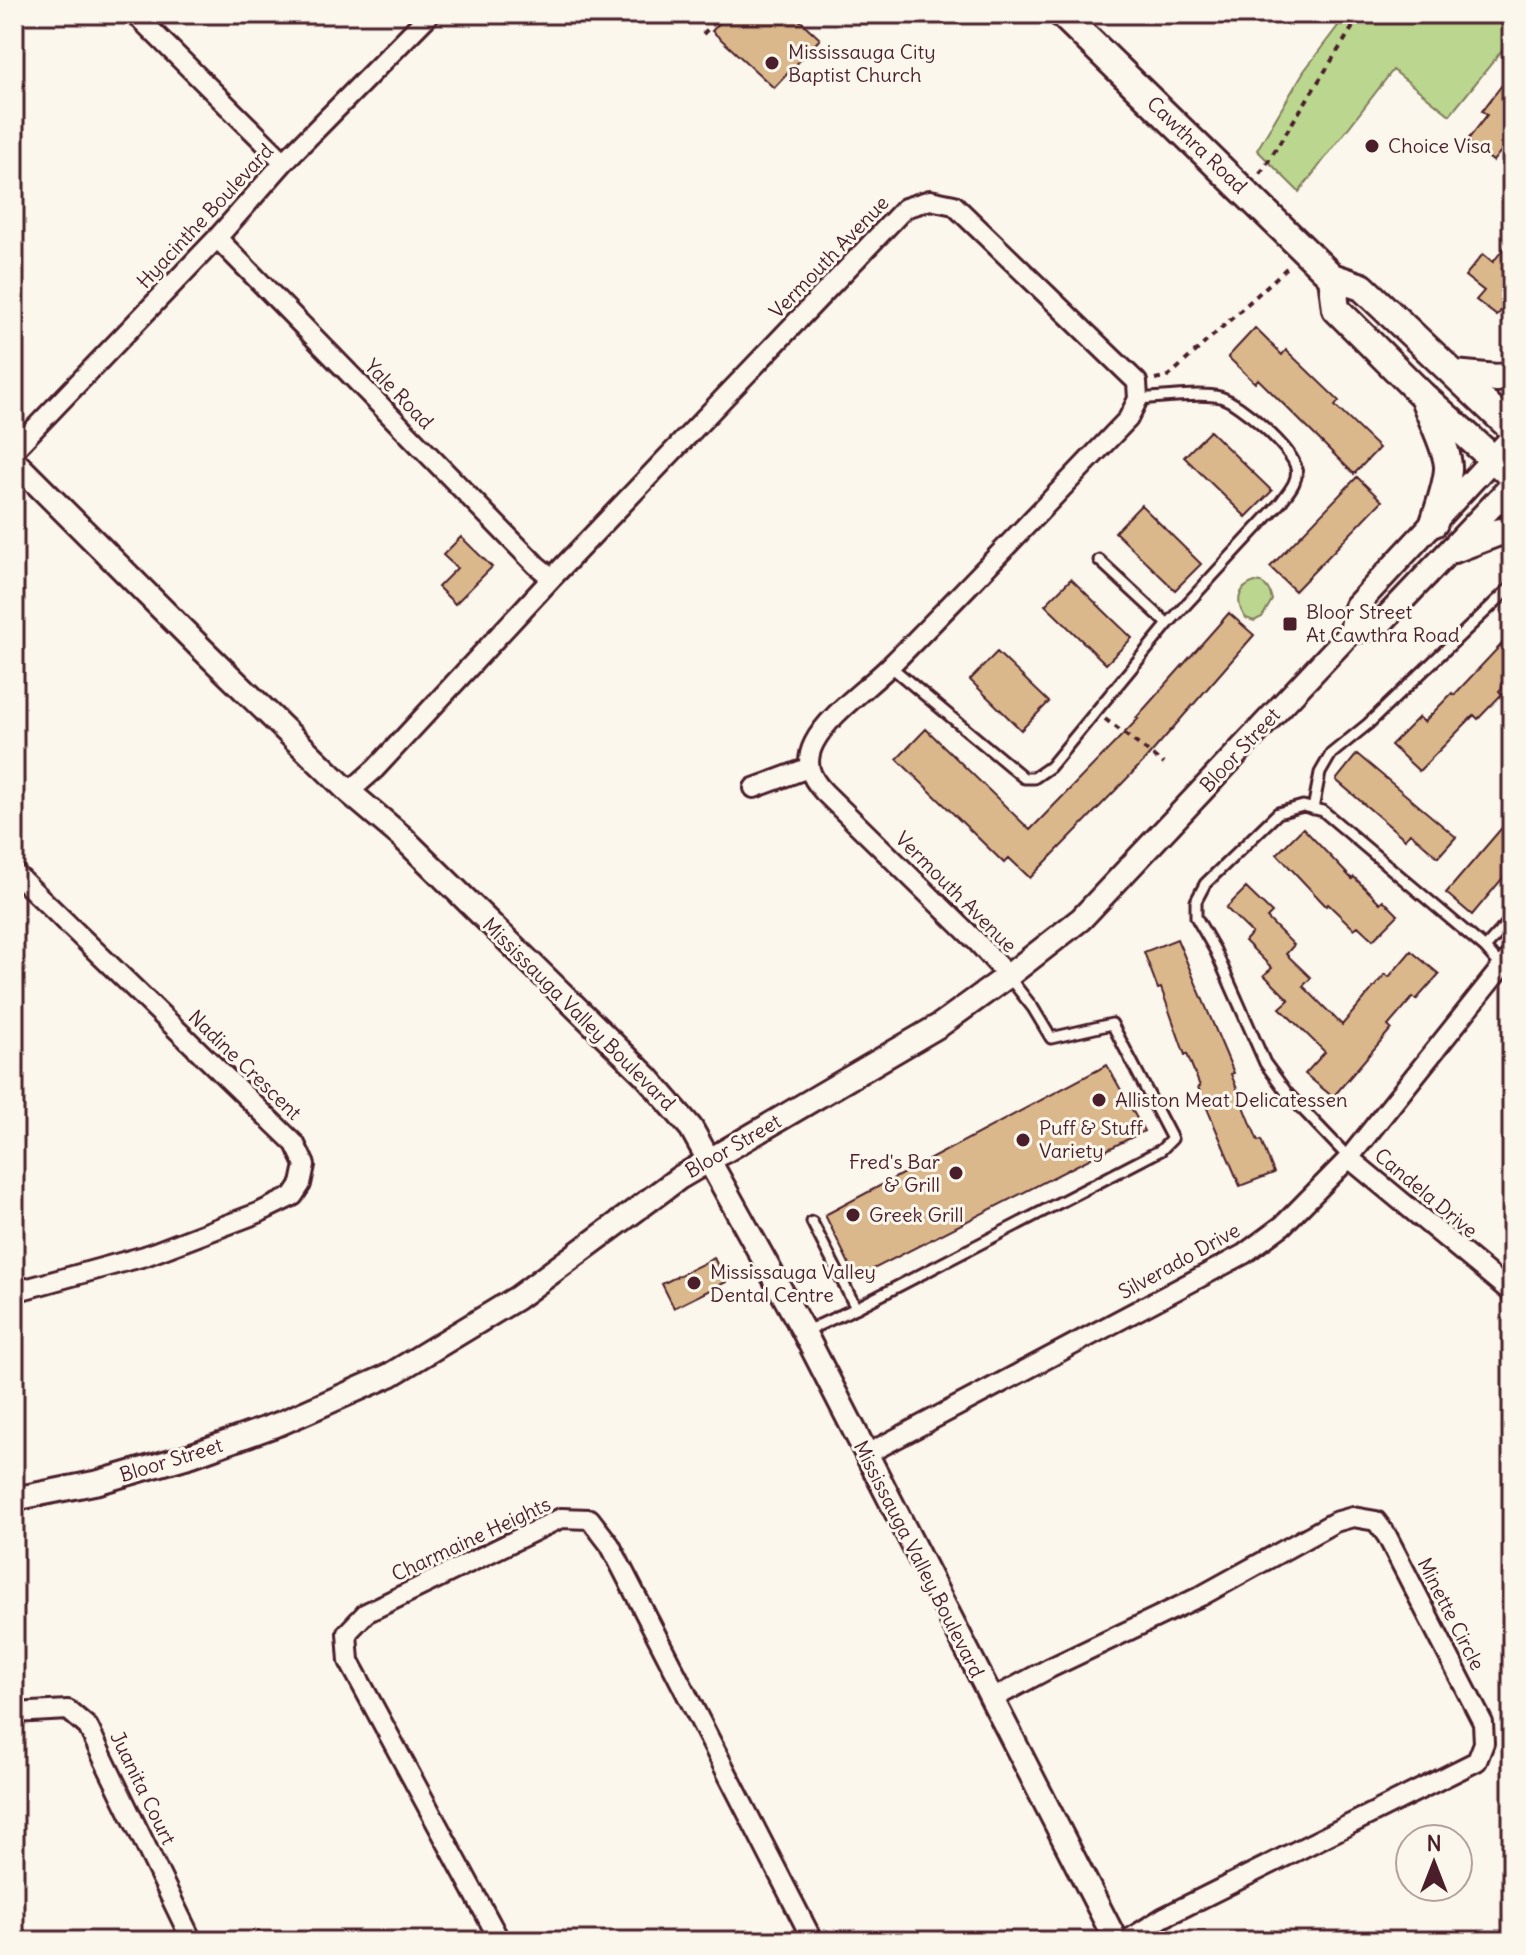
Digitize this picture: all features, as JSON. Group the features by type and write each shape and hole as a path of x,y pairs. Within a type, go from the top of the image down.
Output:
{"main road":[{"name":"Cawthra Road","path":"1062,14 1332,277 1362,287 1512,429"},
{"path":"1332,277 1336,309 1422,395 1503,468"},
{"path":"1454,374 1497,378 1512,376"},
{"path":"1422,395 1435,431 1443,442 1448,469 1434,523"},
{"path":"1454,549 1512,530"}],"street":[{"path":"135,14 284,162"},
{"name":"Hyacinthe Boulevard","path":"14,450 217,238 284,162 430,14"},
{"name":"Vermouth Avenue","path":"349,792 375,769 552,578 905,208 930,200 954,205 1137,390"},
{"name":"Yale Road","path":"217,238 552,578"},
{"path":"754,788 808,768 812,745 823,729 890,666 1128,419 1137,390"},
{"name":"Bloor Street","path":"14,1499 99,1482 192,1455 281,1423 390,1375 517,1298 679,1178 940,1025 1081,919 1351,632 1356,606 1434,523 1503,468 1512,438"},
{"name":"Mississauga Valley Boulevard","path":"14,461 349,792 401,836 647,1077 691,1128 804,1332 1116,1941"},
{"name":"Bloor Street","path":"1351,632 1377,627 1512,485"},
{"name":"Vermouth Avenue","path":"808,768 824,792 1008,976"},
{"name":"Nadine Crescent","path":"14,872 295,1144 305,1165 301,1184 293,1196 258,1213 145,1256 14,1292"},
{"name":"Silverado Drive","path":"865,1455 1244,1254 1283,1225 1349,1158 1506,960"},
{"name":"Candela Drive","path":"1349,1158 1512,1293"},
{"name":"Minette Circle","path":"992,1699 1201,1596 1335,1522 1353,1517 1376,1521 1387,1536 1483,1723 1484,1743 1477,1761 1164,1917 1126,1941"},
{"name":"Charmaine Heights","path":"500,1941 349,1661 347,1633 366,1613 561,1518 590,1519 610,1545 813,1941"},
{"name":"Juanita Court","path":"14,1713 68,1710 88,1727 192,1941"}],"lane":[{"path":"890,666 1024,778 1034,778 1050,767 1168,624 1281,502 1295,482 1297,470 1292,457 1240,406 1218,396 1137,390"},
{"path":"1099,560 1168,624"},
{"path":"1313,809 1320,773 1331,754 1368,724 1512,586"},
{"path":"1349,1158 1287,1093 1265,1063 1215,950 1196,917 1196,901 1205,884 1278,813 1303,806 1323,811 1485,948 1506,960"},
{"path":"1485,948 1512,918"},
{"path":"804,1332 1161,1150 1172,1139 1112,1024 1051,1038 1008,976"},
{"path":"812,1222 856,1308"}],"path":[{"path":"703,34 723,14"},
{"path":"1248,194 1361,14"},
{"path":"1137,390 1169,376 1278,278 1304,250"},
{"path":"1095,711 1164,764"}],"green space":[{"path":"1347,14 1512,14 1512,38 1450,115 1393,70 1299,192 1257,150 1304,71"},
{"path":"1255,582 1267,587 1272,600 1262,617 1254,621 1242,613 1239,602 1244,588"}],"building":[{"name":"Mississauga City Baptist Church","path":"728,14 793,14 820,39 774,88 712,31"},
{"path":"1512,72 1512,137 1493,161 1467,141 1487,115 1482,111"},
{"path":"1512,238 1512,313 1504,306 1497,316 1476,300 1484,291 1465,276 1483,254 1493,262"},
{"path":"1255,328 1282,355 1286,350 1339,401 1335,406 1379,448 1354,474 1258,379 1255,383 1228,357"},
{"path":"1210,431 1272,491 1246,517 1184,457"},
{"path":"1357,477 1382,501 1295,591 1270,567"},
{"path":"1141,505 1201,564 1175,590 1115,532"},
{"path":"461,537 492,567 455,604 438,587 457,568 443,555"},
{"path":"1071,579 1132,638 1106,664 1045,605"},
{"path":"1229,613 1254,635 1145,760 1030,878 1009,858 1004,863 897,759 926,729 1030,830 1138,719"},
{"path":"1512,633 1512,677 1499,691 1502,694 1478,719 1474,715 1419,771 1391,745 1419,717 1424,722 1452,693 1454,695"},
{"path":"997,652 1049,702 1021,730 970,680"},
{"path":"1357,754 1456,837 1438,857 1410,833 1405,839 1336,780"},
{"path":"1512,816 1512,867 1472,915 1446,893"},
{"path":"1303,828 1352,879 1354,877 1380,903 1383,900 1398,915 1373,940 1358,926 1354,929 1328,904 1326,906 1277,854"},
{"path":"1246,888 1272,913 1267,918 1294,945 1286,954 1311,978 1303,986 1342,1025 1385,974 1389,977 1411,951 1439,974 1416,1000 1413,997 1388,1026 1391,1029 1333,1097 1305,1074 1325,1052 1280,1008 1289,1000 1264,975 1272,968 1245,941 1252,933 1226,908"},
{"path":"1177,939 1234,1073 1231,1074 1258,1141 1261,1140 1274,1173 1240,1186 1144,952"},
{"path":"1107,1065 1144,1131 856,1278 825,1215"},
{"name":"Mississauga Valley Dental Centre","path":"714,1258 726,1282 674,1308 662,1284"}],"place":[{"name":"Mississauga City Baptist Church","path":"772,63"},
{"name":"Choice Visa","path":"1372,146"},
{"name":"Bloor Street At Cawthra Road","path":"1290,624"},
{"name":"Alliston Meat Delicatessen","path":"1099,1100"},
{"name":"Puff & Stuff Variety","path":"1023,1140"},
{"name":"Fred's Bar & Grill","path":"956,1173"},
{"name":"Greek Grill","path":"853,1215"},
{"name":"Mississauga Valley Dental Centre","path":"694,1283"}]}
